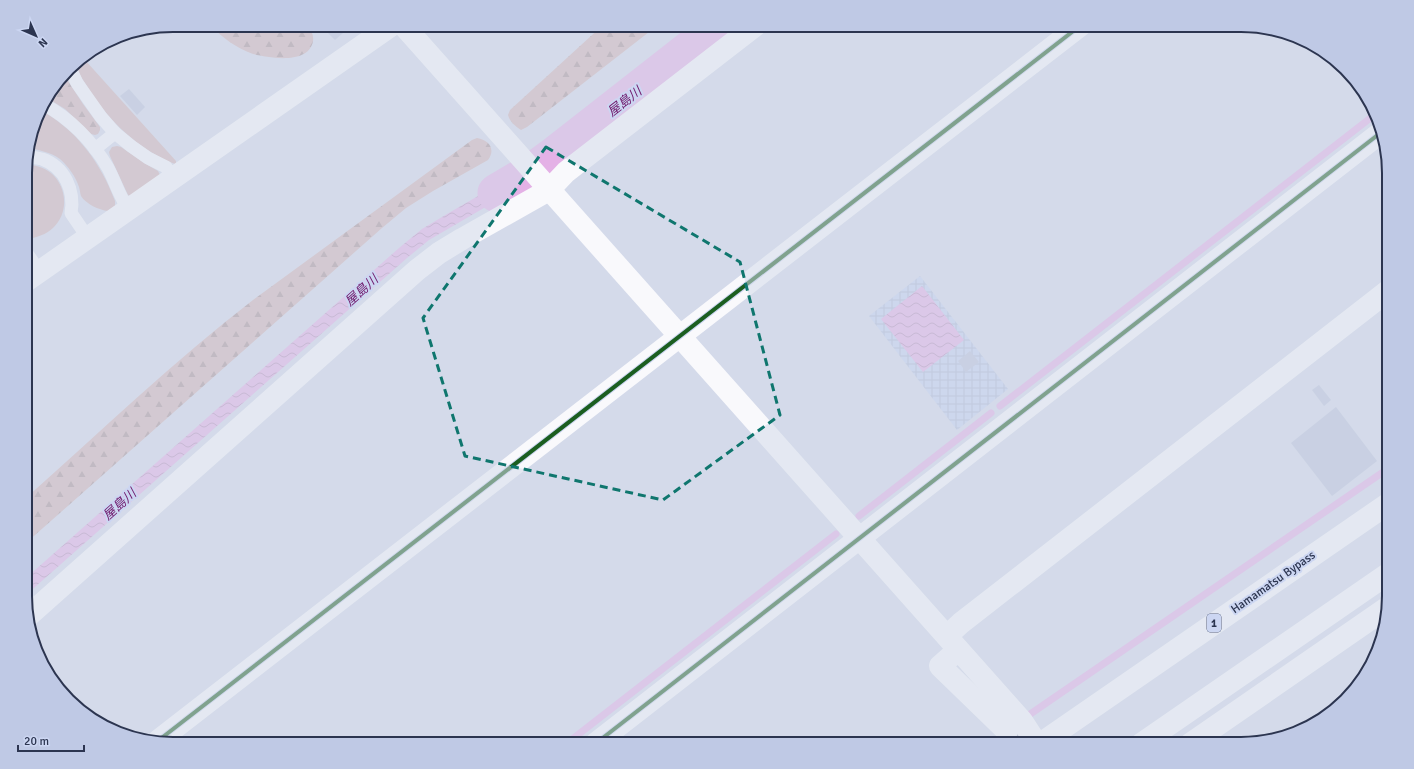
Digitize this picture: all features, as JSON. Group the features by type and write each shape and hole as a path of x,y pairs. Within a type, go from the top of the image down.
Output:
{"main road":[{"path":"33,276 382,32"},
{"path":"409,32 1022,721 1034,737"},
{"path":"33,612 417,270 439,253 546,187 747,32"},
{"path":"163,737 1072,32"},
{"path":"605,737 1377,136"},
{"path":"1007,731 940,666 961,623 1382,295"},
{"name":"Hamamatsu Bypass","path":"1049,737 1382,508"},
{"path":"1151,737 1382,578"},
{"path":"1200,737 1381,611"}],"lane":[{"path":"73,74 77,83 100,117 130,146 148,158 166,167 174,178"},
{"path":"49,107 75,126 95,149 109,169 121,199 129,210"},
{"path":"95,149 115,132"},
{"path":"33,157 42,159 55,166 65,176 71,189 73,203 71,213 88,238"}],"highlighted area":[{"path":"546,147 740,262 780,415 663,500 465,456 423,318"}],"shaded area":[{"path":"920,276 1008,389 957,430 869,316"}],"green space":[{"path":"218,32 312,32 313,41 310,49 304,54 296,57 278,58 253,54 235,46"},
{"path":"595,32 649,32 527,127 521,130 510,120 508,115 510,110"},
{"path":"86,62 176,161 176,163 175,164 158,156 136,142 126,133 100,105 78,69"},
{"path":"67,80 100,127 98,134 91,134 65,109 52,101"},
{"path":"46,114 65,127 86,148 109,187 115,201 115,206 108,211 89,204 81,196 78,183 69,168 60,159 34,150 39,128"},
{"path":"477,138 488,143 491,152 488,160 406,208 32,538 32,493 138,397 224,323 253,300 472,140"},
{"path":"112,147 121,147 158,171 160,175 130,196 128,195 109,152"},
{"path":"32,166 41,167 53,175 61,186 64,199 63,212 56,224 45,234 32,238"}],"water":[{"path":"530,166 537,177 429,240 32,590 32,573 399,248 422,229"},
{"path":"922,286 964,340 923,372 881,319"}],"building":[{"path":"327,32 343,33 335,40"},
{"path":"129,89 145,107 137,115 120,96"},
{"path":"970,351 979,362 966,372 958,361"},
{"path":"1319,385 1331,400 1324,406 1312,390"},
{"path":"1336,407 1377,461 1332,496 1291,443"}],"waterway":[{"name":"屋島川","path":"497,193 533,172 552,158 713,32"},
{"path":"1000,406 1370,118"},
{"path":"859,516 991,413"},
{"path":"1023,719 1382,473"},
{"path":"575,737 836,534"}],"tunnel":[{"path":"1007,731 1013,737"}],"cycle path":[{"path":"163,737 1072,32"},
{"path":"604,737 1377,136"}]}
